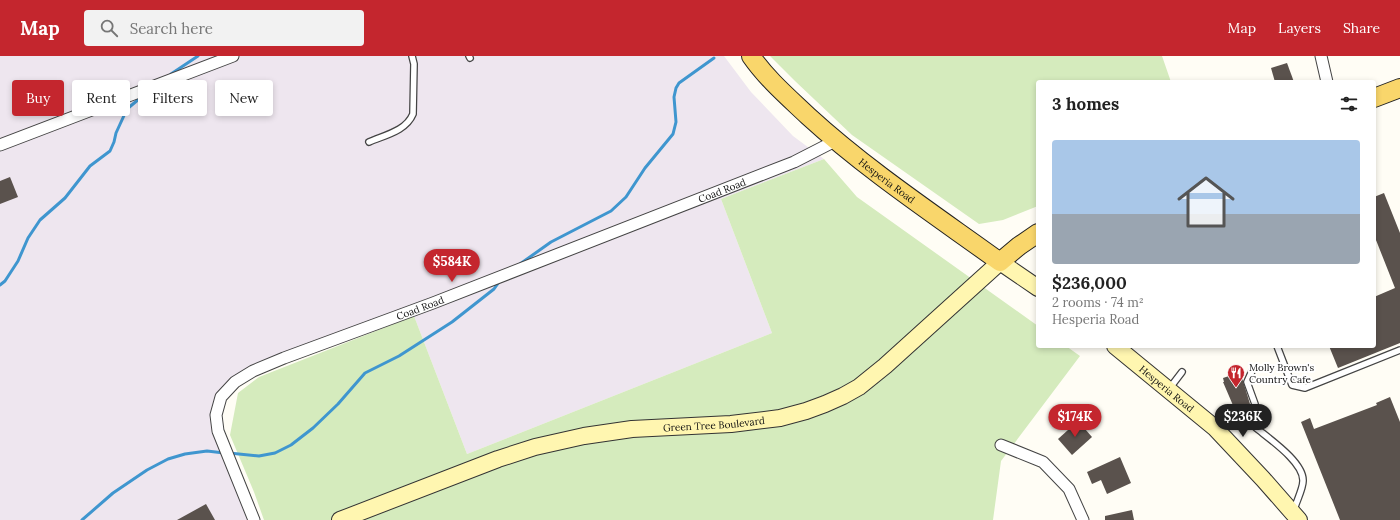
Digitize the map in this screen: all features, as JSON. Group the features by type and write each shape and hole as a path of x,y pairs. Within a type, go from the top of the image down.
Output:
{"main road":[{"name":"Hesperia Road","path":"751,56 758,66 782,92 835,141 875,172 1036,287"},
{"path":"1376,97 1400,88"},
{"name":"Green Tree Boulevard","path":"340,520 498,459 535,447 584,436 632,429 731,424 780,418 825,404 859,387 885,366 1000,262 1036,234"},
{"name":"Hesperia Road","path":"1117,348 1215,428 1296,516"}],"street":[{"path":"0,145 233,56"},
{"path":"1321,56 1327,80"},
{"name":"Coad Road","path":"254,520 218,431 216,415 221,397 235,382 284,358 440,301 794,162 835,141"},
{"path":"1001,445 1043,462 1069,489 1083,520"}],"lane":[{"path":"369,142 403,128 410,122 413,114 414,64 412,56"},
{"path":"1278,348 1292,385 1305,388 1400,350"},
{"path":"1252,371 1247,382 1255,404 1250,420 1255,427 1297,464 1302,473 1303,481 1296,516"},
{"path":"1168,389 1182,372"}],"shaded area":[{"path":"0,56 724,56 751,92 793,136 824,159 721,199 772,333 467,454 414,316 253,371 235,382 216,415 251,520 0,520"}],"green space":[{"path":"770,56 1162,56 1170,80 1036,80 1036,207 1003,220 979,224 852,135"},
{"path":"824,159 857,197 1036,325 1036,348 1069,348 1080,356 1001,461 993,520 264,520 230,435 238,393 259,377 414,316 467,454 772,333 721,199"}],"building":[{"path":"1287,63 1293,80 1274,80 1271,68"},
{"path":"10,177 18,197 0,204 0,181"},
{"path":"1384,193 1400,233 1400,343 1338,368 1330,348 1376,348 1376,296 1395,288 1376,240 1376,196"},
{"name":"Molly Brown's Country Cafe","path":"1238,373 1239,376 1241,375 1250,404 1235,410 1223,382 1223,378"},
{"path":"1390,397 1400,422 1400,520 1340,520 1301,422 1310,418 1314,429 1377,405 1376,403"},
{"path":"1078,421 1092,437 1072,455 1058,439"},
{"path":"1120,457 1131,483 1107,494 1101,480 1092,484 1087,472"},
{"path":"206,504 215,520 177,520"},
{"path":"1132,510 1134,520 1105,520 1105,516"}],"waterway":[{"path":"171,74 198,56"},
{"path":"520,264 551,242 611,211 626,197 645,168 673,134 676,122 674,97 679,83 714,58"},
{"path":"0,285 5,281 18,261 28,238 40,220 65,198 90,166 110,151 127,109 138,100"},
{"path":"229,453 259,456 275,453 291,445 313,428 338,404 365,373 399,356 452,322 494,289 499,282"},
{"path":"82,520 113,493 147,470 168,459 185,454 207,451 224,453"}],"place":[{"name":"Molly Brown's Country Cafe","path":"1236,388"}]}
